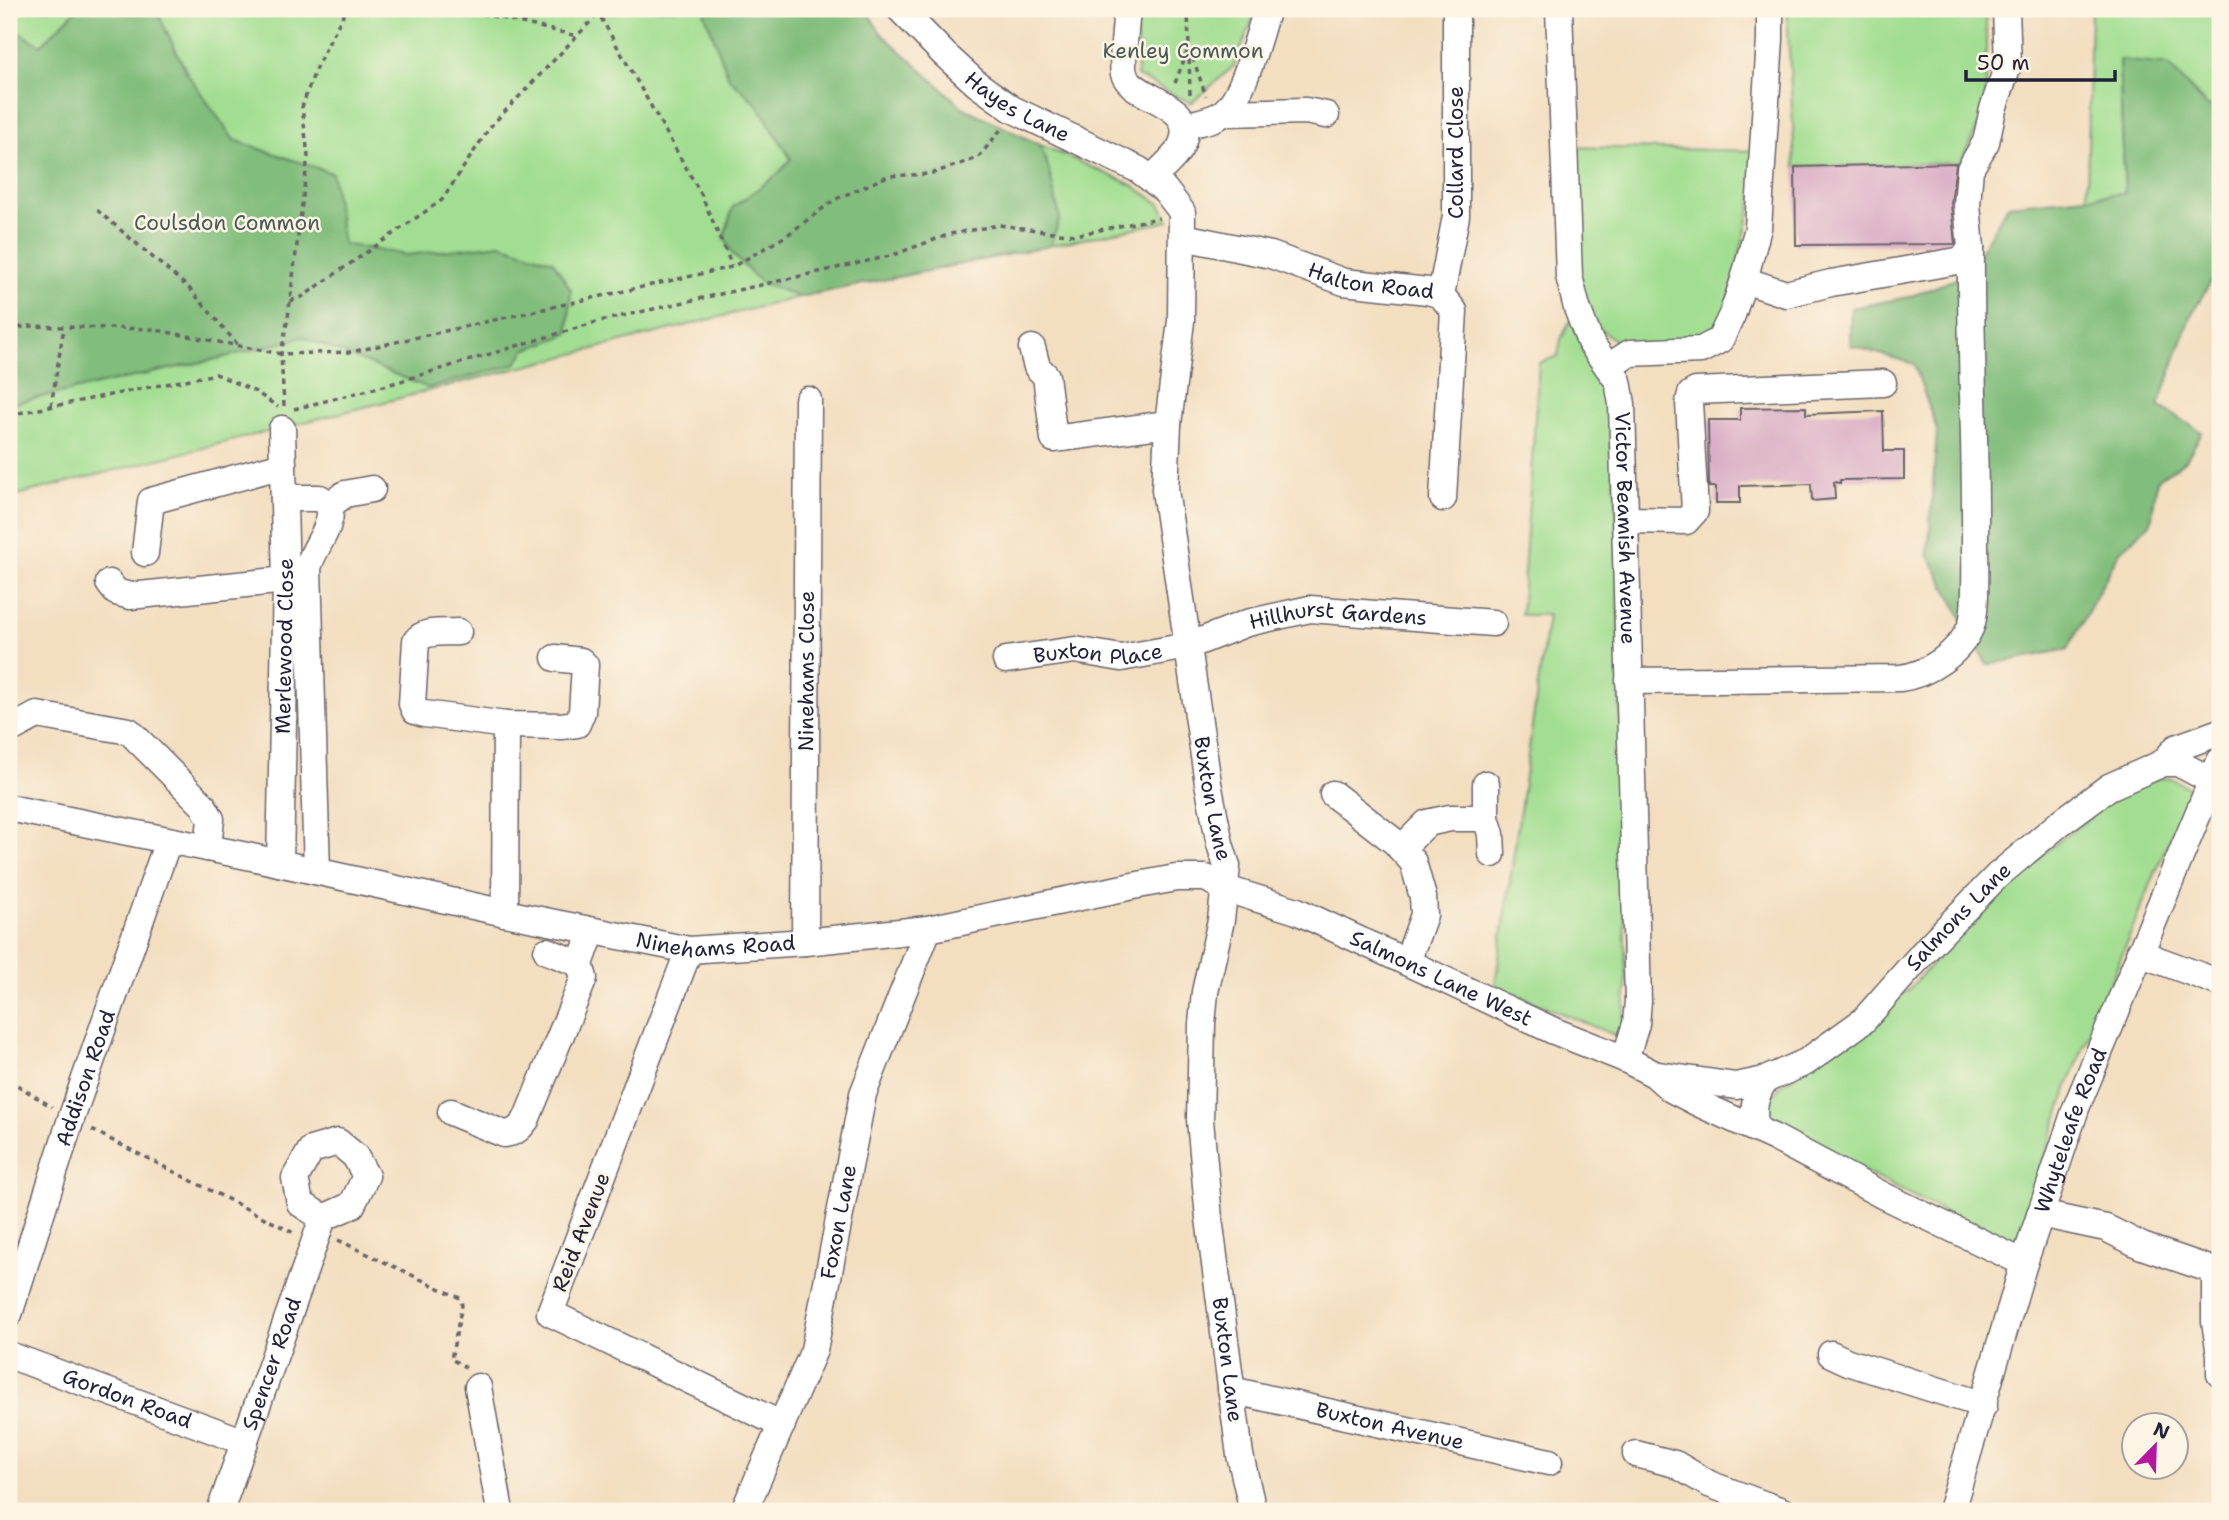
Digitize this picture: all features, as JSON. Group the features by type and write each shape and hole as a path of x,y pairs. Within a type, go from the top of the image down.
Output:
{"street":[{"name":"Hayes Lane","path":"901,9 977,84 1012,109 1152,178"},
{"path":"1127,9 1123,72 1135,88 1167,105 1178,115 1184,126 1183,142 1152,178 1176,202"},
{"path":"1217,116 1237,97 1267,9"},
{"name":"Collard Close","path":"1441,295 1456,216 1456,9"},
{"name":"Victor Beamish Avenue","path":"1559,9 1569,276 1590,342 1618,381 1622,404 1638,1002 1636,1024 1625,1059"},
{"path":"1608,367 1630,353 1701,350 1720,340 1732,315 1758,228 1770,9"},
{"path":"1629,681 1915,676 1941,661 1958,646 1971,626 1975,589 1976,506 1970,310 1971,248 1967,205 1970,169 1986,142 1993,109 2008,65 2006,9"},
{"path":"1184,126 1217,116 1299,111 1326,115"},
{"name":"Buxton Lane","path":"1176,202 1182,212 1181,321 1168,424 1165,490 1208,783 1227,866 1226,889 1205,992 1200,1120 1209,1218 1231,1390 1240,1455 1253,1511"},
{"name":"Halton Road","path":"1183,237 1271,255 1344,282 1428,291 1441,295 1454,310 1443,498"},
{"path":"1744,281 1786,294 1963,260 1971,248"},
{"path":"1032,348 1037,367 1046,376 1054,439 1168,424"},
{"path":"1626,520 1686,521 1695,511 1689,402 1691,394 1696,391 1883,383"},
{"name":"Ninehams Close","path":"805,942 808,400"},
{"name":"Merlewood Close","path":"280,863 286,580 283,420"},
{"path":"145,553 151,501 283,465"},
{"path":"330,505 345,494 373,489"},
{"path":"284,498 320,498 330,505 332,520 312,554 308,568 317,872"},
{"path":"108,583 116,592 130,596 286,580"},
{"name":"Hillhurst Gardens","path":"1188,646 1247,623 1310,609 1493,623"},
{"path":"458,632 427,633 416,641 412,704 415,711 506,725 577,724 582,712 585,665 581,661 555,658"},
{"name":"Buxton Place","path":"1006,660 1075,650 1121,658 1188,646"},
{"path":"9,730 37,715 129,731 203,805 211,819 208,848"},
{"path":"505,913 506,725"},
{"name":"Salmons Lane","path":"1765,1080 1806,1062 1863,1021 1930,945 1997,876 2060,823 2109,786 2163,763 2176,748 2220,732"},
{"path":"2163,763 2178,763 2216,771"},
{"name":"Whyteleafe Road","path":"1951,1511 2024,1262 2076,1108 2216,771"},
{"path":"1486,784 1486,818 1491,834 1492,854"},
{"path":"1332,794 1401,849 1413,862 1423,897 1424,915 1407,962"},
{"name":"Ninehams Road","path":"9,808 689,950 805,942 928,929 1176,878 1206,878 1226,889"},
{"path":"1401,849 1427,823 1451,818 1486,818"},
{"name":"Addison Road","path":"9,1314 71,1119 168,841"},
{"name":"Salmons Lane West","path":"1226,889 1297,911 1554,1031 1625,1059 1654,1074 1671,1089 1756,1129 1884,1196 2024,1262"},
{"name":"Foxon Lane","path":"744,1511 814,1350 863,1094 928,929"},
{"path":"451,1112 504,1134 514,1133 520,1128 526,1120 584,978 580,964 592,930"},
{"name":"Reid Avenue","path":"689,950 550,1313 782,1425"},
{"path":"547,951 580,964"},
{"path":"2139,953 2220,983"},
{"name":"Salmons Lane West","path":"1654,1074 1736,1086 1765,1080"},
{"path":"1756,1129 1753,1116 1755,1099 1765,1080"},
{"path":"2040,1214 2106,1228 2142,1246 2215,1271 2215,1321 2220,1374"},
{"name":"Spencer Road","path":"220,1511 321,1224"},
{"path":"1831,1354 1848,1362 1984,1405"},
{"name":"Gordon Road","path":"9,1355 245,1442"},
{"path":"478,1387 500,1511"},
{"name":"Buxton Avenue","path":"1231,1390 1549,1462"},
{"path":"1636,1454 1675,1464 1709,1484 1782,1511"}],"path":[{"path":"9,59 17,9"},
{"path":"283,420 281,354 308,156 302,107 316,68 346,9"},
{"path":"462,9 577,36"},
{"path":"596,9 701,194 732,267"},
{"path":"1184,126 1191,107 1188,9"},
{"path":"290,301 302,297 442,200 491,127 598,14"},
{"path":"1167,105 1189,47"},
{"path":"1189,47 1209,104 1217,116"},
{"path":"9,330 27,326 151,329 281,354 351,352 732,267 786,236 834,200 888,176 930,174 978,158 1002,128 1012,109"},
{"path":"283,420 384,386 600,321 890,256 950,234 999,225 1075,235 1157,220 1176,202"},
{"path":"97,210 190,289 239,346"},
{"path":"51,407 64,327"},
{"path":"9,415 216,374 256,392 283,420"},
{"path":"9,1080 71,1119 294,1233 321,1224 460,1298 462,1305 451,1359 478,1374 478,1387"}],"green space":[{"name":"Coulsdon Common","path":"9,9 865,9 881,33 962,107 1002,128 1132,185 1160,204 1169,221 799,297 9,497"},
{"path":"77,9 152,9 158,14 187,73 234,140 332,173 343,244 407,255 501,244 553,261 571,290 568,334 525,350 516,364 428,388 303,337 221,358 9,404 9,27 41,45"},
{"path":"703,9 865,9 881,33 962,107 1040,145 1048,166 1060,218 1050,246 799,297 760,282 733,255 724,237 733,207 778,174 791,159 757,104 729,78"},
{"name":"Kenley Common","path":"1137,9 1257,9 1234,66 1191,103 1137,76"},
{"path":"1787,9 1986,9 1986,110 1960,163 1795,167"},
{"path":"2091,9 2220,9 2220,107 2207,107 2168,65 2119,61 2125,193 2087,197"},
{"path":"2119,60 2168,65 2207,106 2220,107 2220,272 2216,273 2190,317 2159,406 2202,432 2186,460 2157,480 2151,523 2120,551 2068,649 1987,665 1928,554 1937,430 1914,364 1850,345 1851,308 1909,297 1966,275 2008,205 2125,193"},
{"path":"1564,147 1764,151 1720,340 1630,353 1578,310 1608,398 1616,498 1626,990 1622,1038 1495,986 1548,615 1521,615 1539,363 1558,356 1561,339 1577,308"},
{"path":"2158,778 2173,779 2190,789 2069,1083 2015,1247 1771,1125 1764,1114 1769,1100 1783,1084 1908,990 1982,909 2055,844 2116,797"}],"building":[{"path":"1956,163 1951,204 1955,244 1796,245 1795,167"},
{"path":"1806,407 1806,414 1883,411 1884,451 1904,451 1904,479 1840,480 1840,483 1834,482 1835,499 1812,501 1811,484 1740,486 1740,503 1716,503 1716,487 1709,487 1708,420 1740,420 1740,408"}]}
